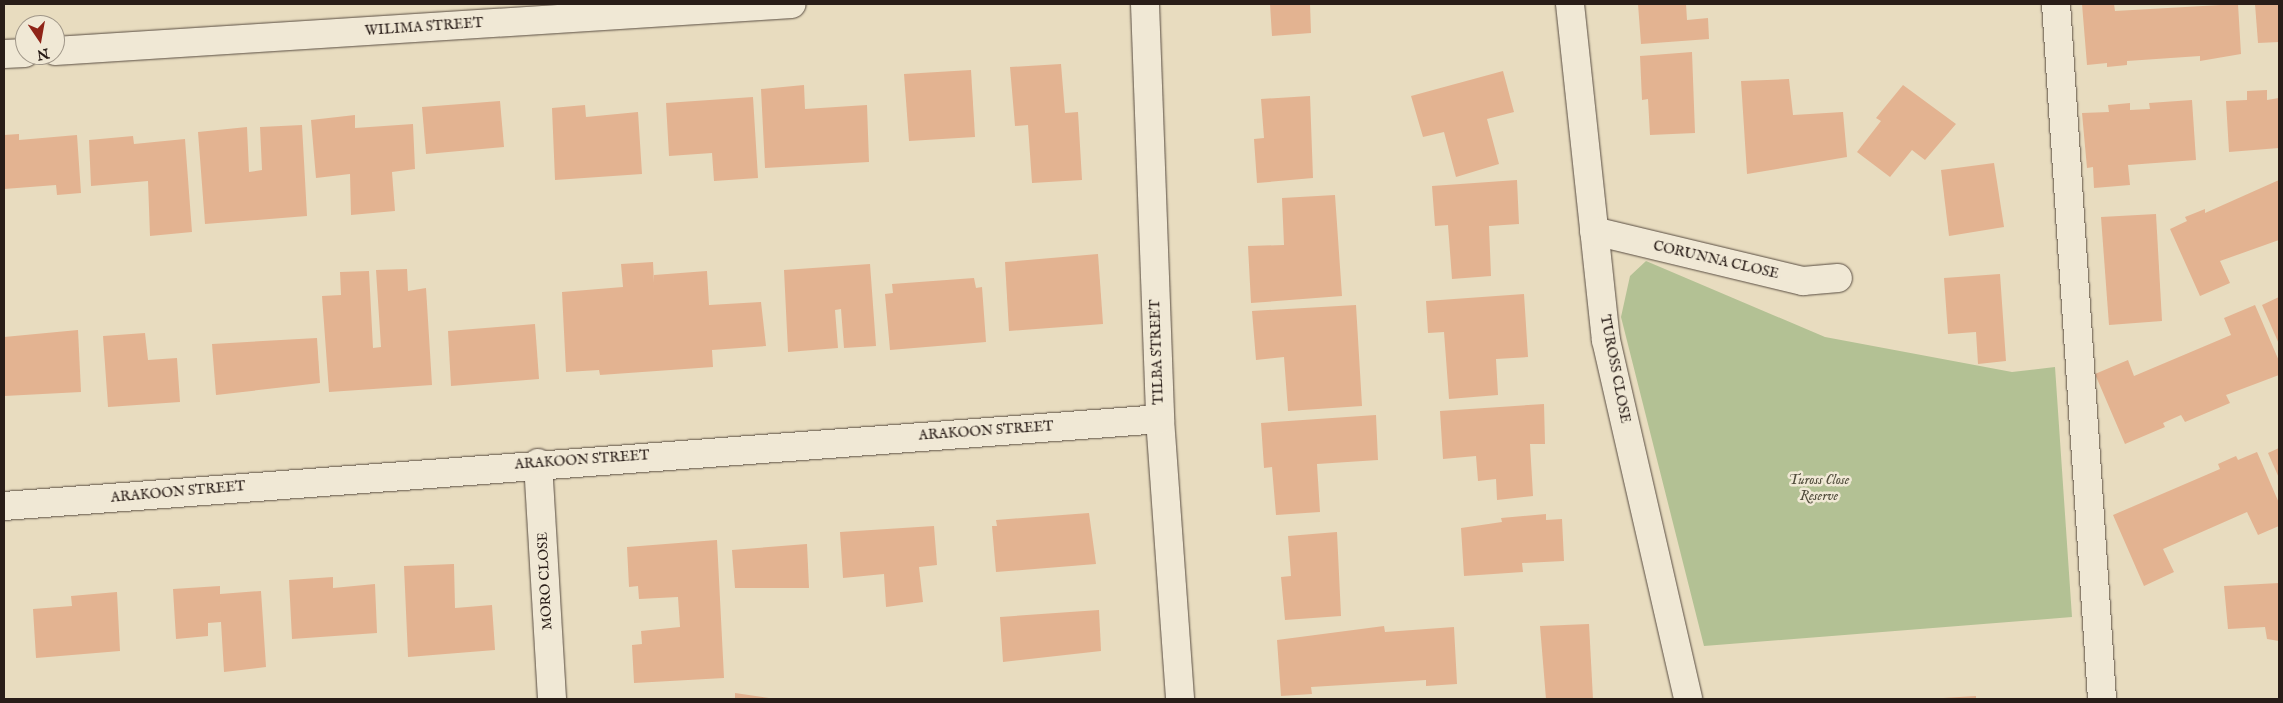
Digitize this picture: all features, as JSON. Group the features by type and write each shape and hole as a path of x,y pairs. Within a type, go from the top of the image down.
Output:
{"street":[{"name":"WILIMA STREET","path":"65,50 792,4"},
{"name":"TILBA STREET","path":"1145,4 1160,419 1180,699"},
{"name":"TUROSS CLOSE","path":"1570,4 1606,340 1688,699"},
{"path":"2056,4 2102,699"},
{"name":"CORUNNA CLOSE","path":"1594,231 1803,281 1838,278"},
{"name":"ARAKOON STREET","path":"4,506 538,463 1160,419"},
{"name":"MORO CLOSE","path":"538,463 552,699"}],"green space":[{"name":"Tuross Close Reserve","path":"1646,261 1825,337 2012,372 2055,367 2072,617 1704,646 1621,317 1630,276"}],"building":[{"path":"1270,4 1310,4 1311,33 1272,36"},
{"path":"1638,4 1686,4 1687,20 1708,18 1709,39 1641,44"},
{"path":"2082,4 2114,4 2115,11 2238,4 2241,54 2200,61 2200,56 2127,61 2127,65 2107,67 2107,63 2087,65"},
{"path":"2255,4 2279,4 2279,42 2258,43"},
{"path":"1692,52 1695,133 1650,135 1648,99 1642,100 1640,56"},
{"path":"1061,64 1065,113 1078,112 1082,180 1032,183 1028,125 1015,126 1010,67"},
{"path":"971,70 975,137 909,141 904,74"},
{"path":"1503,71 1514,112 1487,119 1499,164 1456,177 1444,132 1423,137 1411,96"},
{"path":"1789,79 1793,115 1843,112 1847,157 1747,174 1741,81"},
{"path":"804,85 805,109 867,105 869,162 765,168 761,89"},
{"path":"1903,85 1956,124 1925,160 1912,150 1890,177 1857,152 1881,121 1876,118"},
{"path":"2267,90 2267,100 2279,98 2279,148 2229,152 2226,101 2247,100 2247,91"},
{"path":"1310,96 1313,178 1257,183 1254,139 1264,138 1261,99"},
{"path":"753,97 758,178 714,181 712,153 669,156 666,103"},
{"path":"2192,100 2196,160 2128,165 2130,185 2094,188 2093,167 2087,168 2082,113 2109,112 2108,105 2130,103 2130,110 2150,109 2149,103"},
{"path":"500,101 504,147 426,154 422,107"},
{"path":"585,105 586,117 638,112 642,174 555,180 552,108"},
{"path":"355,115 355,128 413,124 415,169 392,172 395,211 351,215 350,174 316,178 311,120"},
{"path":"302,125 307,216 205,224 198,132 247,127 249,172 262,170 260,127"},
{"path":"19,134 19,140 77,135 81,193 57,195 56,185 4,189 4,135"},
{"path":"133,136 134,144 185,139 192,232 150,236 148,181 91,186 89,140"},
{"path":"1994,163 2004,227 1949,236 1941,170"},
{"path":"1517,180 1519,224 1489,226 1491,276 1452,279 1448,225 1435,226 1432,186"},
{"path":"2279,180 2279,240 2220,261 2230,283 2200,296 2170,229 2187,221 2185,217 2205,209 2205,213"},
{"path":"1335,195 1342,296 1251,303 1248,246 1284,245 1282,198"},
{"path":"2156,214 2162,321 2109,325 2101,217"},
{"path":"1098,254 1103,324 1009,331 1005,262"},
{"path":"653,262 654,283 654,275 707,271 709,305 761,302 766,346 712,350 713,367 600,375 599,370 566,372 562,292 623,287 621,264"},
{"path":"870,264 876,346 844,348 841,309 835,310 838,348 788,352 784,270"},
{"path":"407,269 408,291 426,288 432,385 329,392 322,296 341,295 340,272 369,271 373,348 381,347 376,270"},
{"path":"2000,274 2006,361 1978,364 1976,332 1948,334 1944,278"},
{"path":"974,278 976,288 982,287 986,342 890,350 885,294 893,293 892,284"},
{"path":"1524,294 1528,357 1496,359 1498,395 1449,399 1444,332 1428,333 1426,301"},
{"path":"2279,297 2279,344 2262,305"},
{"path":"1356,305 1362,406 1288,411 1284,357 1256,360 1252,311"},
{"path":"2255,305 2279,361 2279,375 2226,395 2230,403 2185,422 2181,415 2163,423 2165,427 2125,444 2095,374 2128,360 2134,376 2231,335 2224,318"},
{"path":"535,324 539,379 451,386 448,331"},
{"path":"78,330 81,392 4,396 4,337"},
{"path":"145,333 148,360 177,358 180,402 108,407 103,336"},
{"path":"317,338 320,383 216,395 212,344"},
{"path":"1544,404 1545,444 1530,444 1533,496 1497,500 1496,479 1478,481 1476,456 1443,459 1440,411"},
{"path":"1376,415 1378,460 1317,464 1320,512 1276,515 1272,467 1264,468 1261,423"},
{"path":"2279,448 2279,478 2268,453"},
{"path":"2257,452 2279,503 2279,526 2258,535 2247,512 2163,549 2174,572 2144,586 2113,515 2220,469 2218,464 2236,456 2238,460"},
{"path":"1089,513 1096,564 996,572 992,526 997,526 996,520"},
{"path":"1546,514 1546,520 1562,519 1564,561 1522,563 1523,572 1464,576 1461,528 1502,522 1501,518"},
{"path":"934,526 937,565 919,567 923,602 886,607 884,574 843,578 840,532"},
{"path":"1337,532 1341,616 1285,620 1281,577 1291,576 1288,536"},
{"path":"717,540 724,678 634,683 632,645 642,644 641,631 680,627 678,597 639,599 638,586 629,587 627,547"},
{"path":"807,544 809,588 735,588 732,550"},
{"path":"454,564 455,608 492,605 495,650 408,657 404,566"},
{"path":"333,577 333,588 375,584 377,633 292,639 289,580"},
{"path":"2279,583 2279,641 2267,639 2265,627 2228,629 2224,586"},
{"path":"220,586 220,594 261,591 266,667 224,672 221,622 208,623 208,636 176,639 173,589"},
{"path":"117,592 120,651 36,658 33,609 72,606 71,596"},
{"path":"1099,610 1101,651 1003,662 1000,617"},
{"path":"1589,624 1593,699 1546,699 1540,626"},
{"path":"1384,626 1385,632 1454,627 1457,684 1426,686 1426,680 1311,687 1312,694 1281,696 1277,640"},
{"path":"735,693 769,698 769,699 735,699"},
{"path":"1976,696 1976,699 1943,698"}]}
